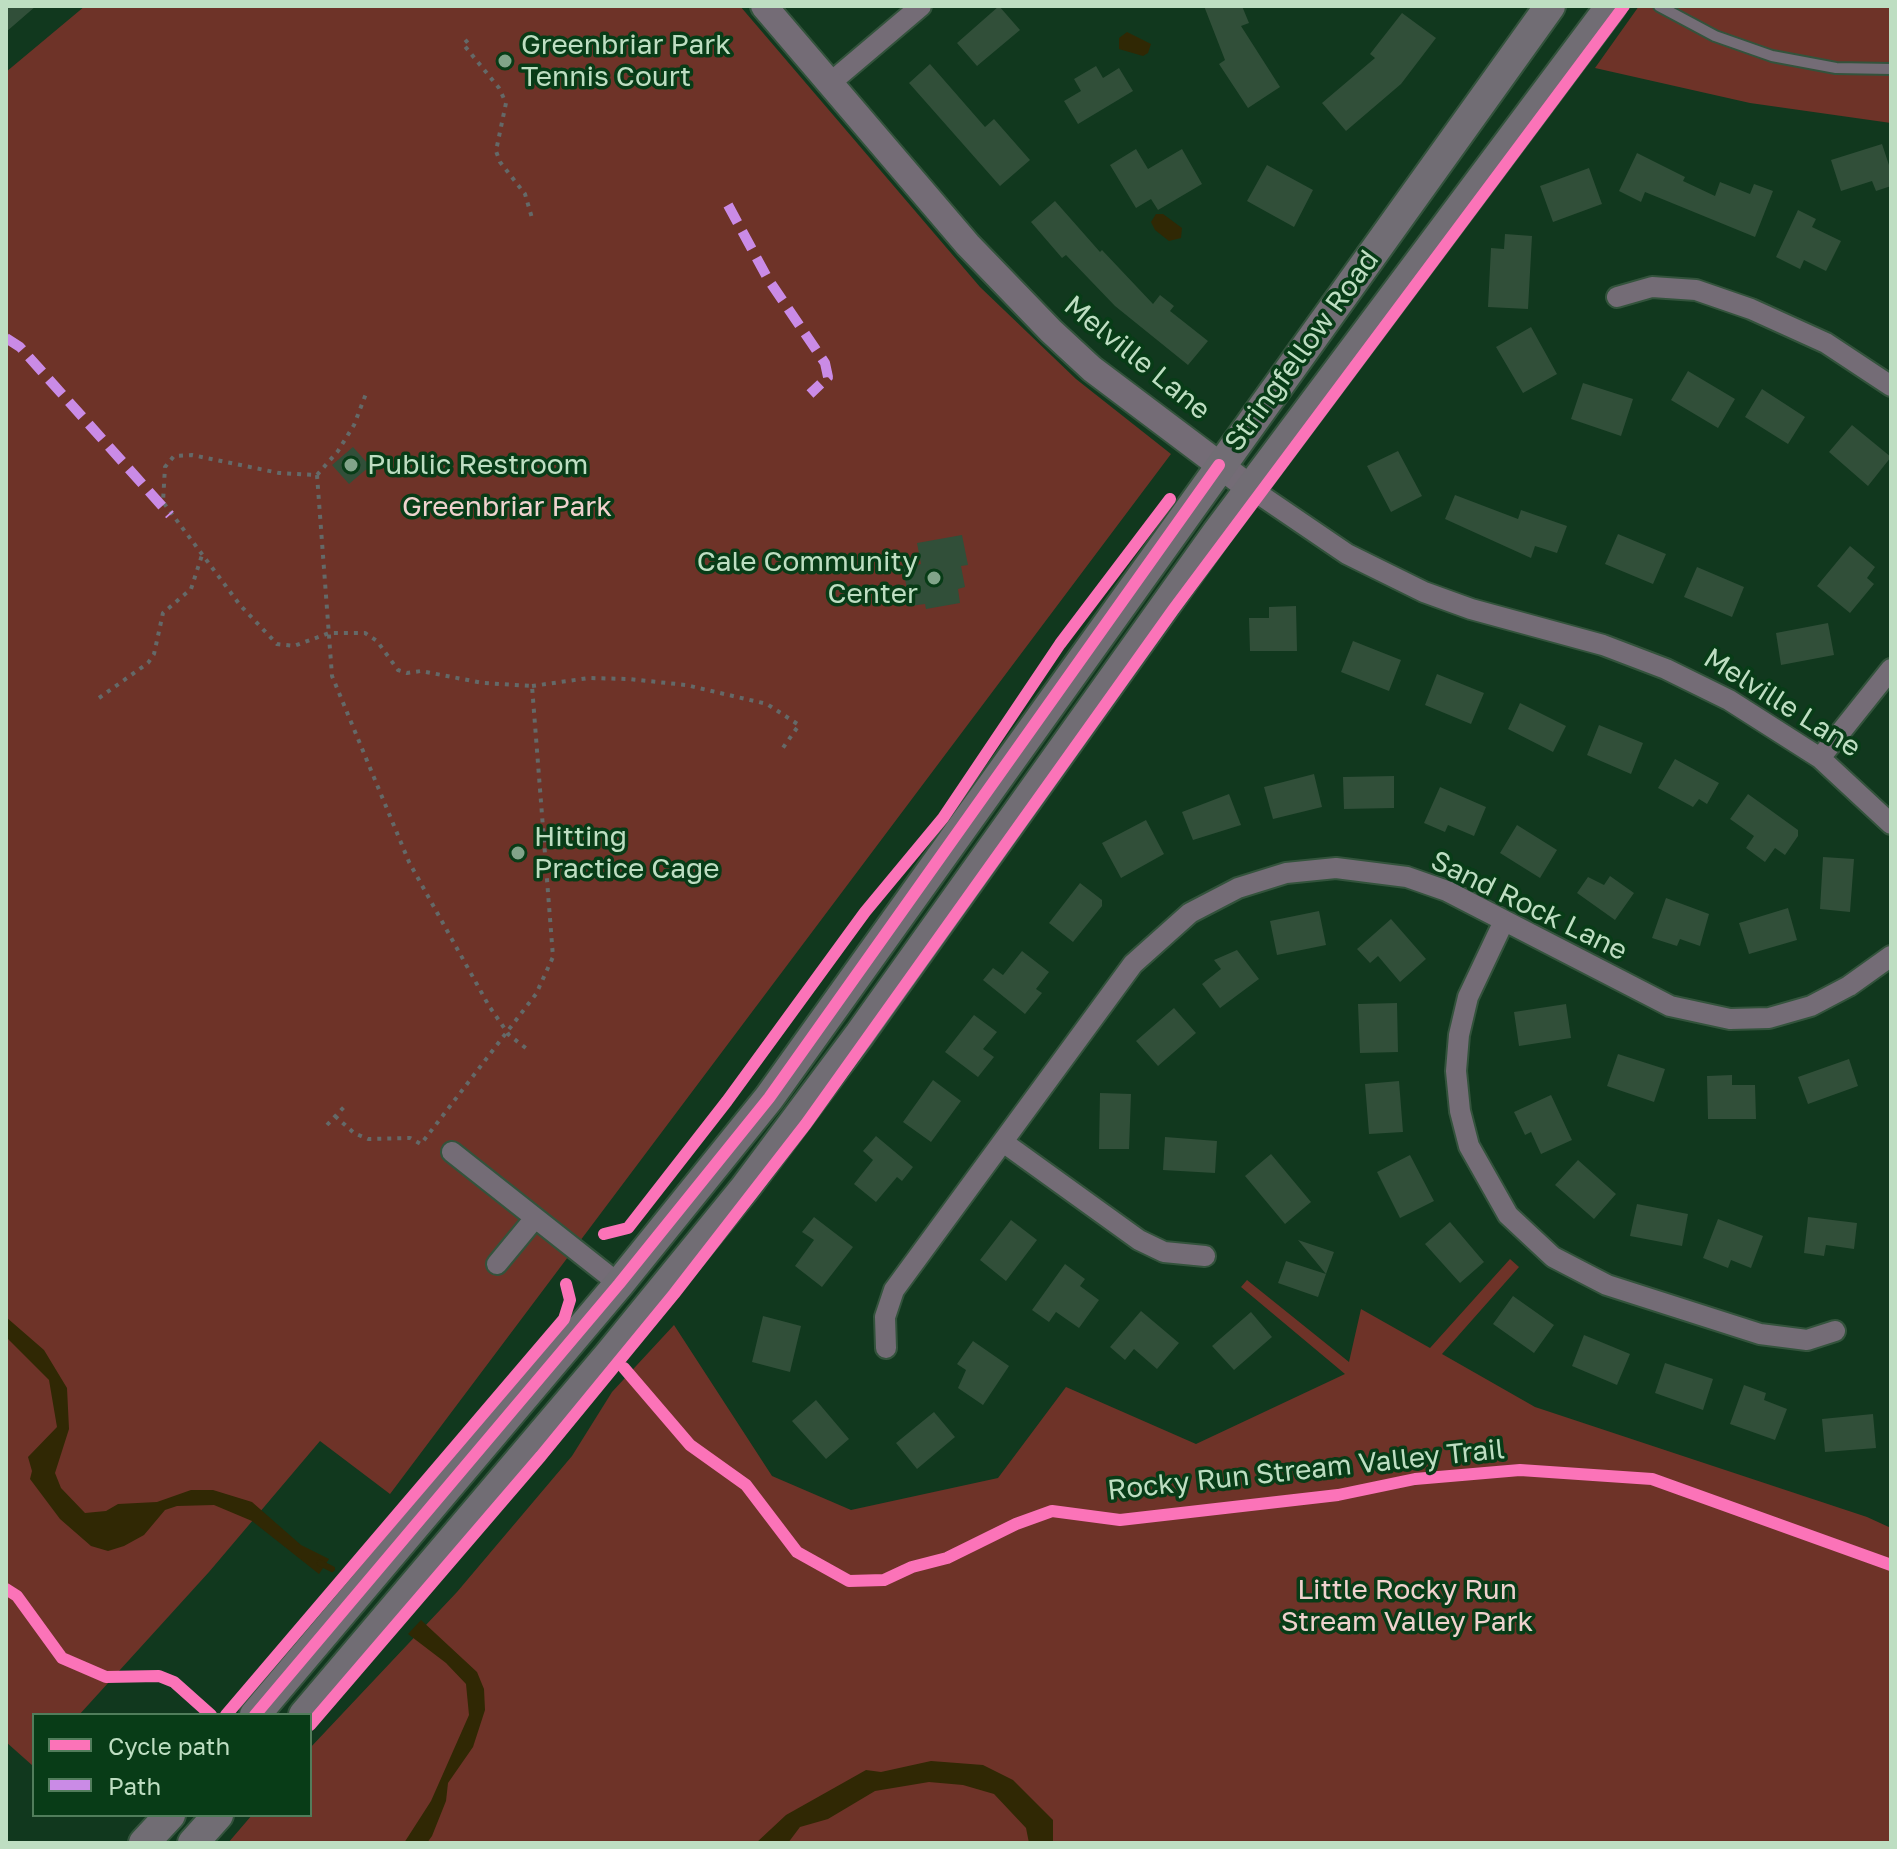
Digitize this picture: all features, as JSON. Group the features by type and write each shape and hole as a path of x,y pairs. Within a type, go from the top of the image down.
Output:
{"main road":[{"name":"Stringfellow Road","path":"257,1713 619,1284 769,1098 1550,6"},
{"name":"Stringfellow Road","path":"306,1713 599,1367 745,1188 860,1034 1250,488 1611,6"},
{"path":"144,1843 168,1817"},
{"path":"193,1843 216,1817"}],"street":[{"name":"Melville Lane","path":"764,6 968,245 1051,331 1092,369 1250,488 1311,531 1385,574 1471,609 1603,645 1666,669 1729,700 1820,758 1891,824"},
{"path":"829,84 921,6"},
{"path":"1617,297 1652,287 1696,290 1751,309 1826,343 1891,386"},
{"path":"1820,758 1891,669"},
{"name":"Sand Rock Lane","path":"886,1348 885,1317 894,1290 1143,953 1190,913 1238,888 1311,869 1372,870 1427,883 1670,1006 1730,1019 1769,1018 1811,1006 1849,986 1891,956"},
{"path":"1504,921 1468,997 1459,1035 1456,1071 1460,1111 1469,1146 1477,1166 1508,1215 1553,1257 1607,1285 1760,1334 1807,1340 1835,1331"},
{"path":"1003,1142 1139,1240 1164,1252 1205,1256"},
{"path":"452,1152 619,1284"},
{"path":"497,1264 535,1218"}],"lane":[{"path":"1659,6 1715,36 1772,56 1836,68 1891,69"}],"path":[{"path":"468,40 463,44 499,88 506,103 496,151 500,162 525,194 532,218"},
{"path":"367,391 346,438 317,475 332,676 409,862 489,1006 508,1033 527,1049"},
{"path":"317,475 279,473 192,455 174,456 165,467 163,502 263,632 277,644 294,646 329,633 365,633 377,641 398,670 407,673 421,671 483,683 532,686 589,678 686,685 767,704 799,725 780,752"},
{"path":"99,698 148,663 154,654 163,613 191,589 202,555"},
{"path":"335,1116 354,1133 368,1139 410,1138 421,1144 546,980 553,957 532,686"},
{"path":"327,1125 344,1107"},
{"path":"612,1383 633,1356"},
{"path":"6,1589 17,1596 62,1658 106,1677 159,1676 174,1682 209,1713"}],"green space":[{"name":"Greenbriar Park","path":"85,6 740,6 980,287 1076,379 1171,454 390,1494 320,1441 209,1572 81,1713 32,1713 32,1765 6,1742 6,72"},
{"path":"1639,6 1891,6 1891,123 1750,103 1595,68"},
{"name":"Little Rocky Run Stream Valley Park","path":"1510,1259 1519,1267 1442,1354 1535,1407 1867,1517 1891,1528 1891,1843 228,1843 250,1817 312,1817 312,1746 457,1592 572,1456 612,1392 674,1325 772,1476 851,1510 998,1478 1066,1387 1196,1444 1345,1374 1241,1287 1247,1280 1349,1362 1361,1309 1430,1348"}],"shaded area":[{"path":"1127,32 1151,44 1148,53 1143,56 1119,49 1119,38"},
{"path":"1156,214 1163,214 1182,228 1181,238 1169,241 1155,230 1151,222"},
{"path":"6,1317 44,1350 67,1388 69,1429 55,1473 61,1488 85,1513 106,1511 118,1504 157,1502 191,1490 213,1490 252,1502 301,1545 329,1559 319,1574 252,1521 214,1505 177,1506 165,1510 144,1535 124,1546 108,1551 91,1546 60,1519 30,1479 32,1471 28,1457 57,1427 49,1380 6,1337"},
{"path":"421,1620 477,1672 484,1689 485,1710 473,1747 448,1783 446,1801 432,1836 427,1843 404,1843 431,1801 469,1715 466,1684 446,1663 408,1634"},
{"path":"931,1761 983,1765 1013,1780 1053,1820 1053,1843 1029,1843 1026,1828 994,1794 963,1785 929,1782 875,1791 828,1819 800,1827 788,1843 756,1843 786,1815 866,1770 881,1772"}],"building":[{"path":"6,6 36,6 6,32"},
{"path":"999,6 1020,30 977,66 957,43"},
{"path":"1204,6 1242,6 1249,23 1241,26 1280,87 1248,108 1219,64 1225,60"},
{"path":"1402,13 1436,38 1401,84 1346,131 1322,103 1375,58 1370,54"},
{"path":"930,64 985,127 994,119 1030,160 1000,186 909,83"},
{"path":"1096,66 1103,78 1119,68 1133,91 1078,124 1064,101 1081,91 1074,79"},
{"path":"1882,144 1891,171 1891,186 1876,191 1872,181 1841,191 1831,160"},
{"path":"1136,149 1148,169 1182,149 1202,184 1158,210 1151,199 1136,208 1110,165"},
{"path":"1637,153 1715,196 1720,182 1750,194 1754,184 1773,191 1755,237 1645,192 1641,202 1619,191"},
{"path":"1267,165 1313,190 1294,227 1247,201"},
{"path":"1589,168 1602,204 1553,222 1540,186"},
{"path":"1055,201 1100,252 1102,250 1153,304 1160,295 1174,306 1170,311 1208,341 1188,365 1115,306 1066,255 1062,258 1031,222"},
{"path":"1798,210 1816,219 1812,227 1841,241 1826,271 1804,260 1800,269 1776,257"},
{"path":"1505,234 1532,236 1528,309 1488,307 1491,248 1504,249"},
{"path":"1531,327 1557,374 1523,393 1496,347"},
{"path":"1688,371 1735,399 1718,428 1671,400"},
{"path":"1583,383 1633,399 1621,436 1571,419"},
{"path":"1762,389 1805,417 1788,444 1745,417"},
{"path":"1852,425 1891,457 1868,486 1829,452"},
{"name":"Public Restroom","path":"353,447 370,466 349,484 332,465"},
{"path":"1398,451 1422,496 1391,512 1367,466"},
{"path":"1455,495 1518,519 1521,510 1567,526 1557,553 1535,546 1531,558 1445,519"},
{"path":"1618,534 1666,554 1653,584 1605,564"},
{"name":"Cale Community Center","path":"962,535 968,565 961,566 965,587 958,589 960,603 926,609 925,604 910,606 903,568 921,564 917,543"},
{"path":"1850,546 1875,567 1867,578 1874,584 1850,613 1817,586"},
{"path":"1697,567 1744,587 1732,617 1684,597"},
{"path":"1296,606 1297,651 1250,651 1249,618 1269,618 1269,607"},
{"path":"1828,623 1834,655 1781,665 1776,633"},
{"path":"1353,641 1401,660 1389,691 1341,672"},
{"path":"1437,674 1484,693 1471,724 1425,705"},
{"path":"1520,703 1566,726 1553,752 1508,729"},
{"path":"1599,725 1643,743 1631,774 1587,755"},
{"path":"1675,759 1719,783 1707,804 1699,799 1693,807 1658,788"},
{"path":"1314,774 1322,807 1273,819 1264,787"},
{"path":"1394,776 1394,808 1344,809 1343,777"},
{"path":"1440,787 1486,807 1474,836 1448,825 1445,832 1424,823"},
{"path":"1229,794 1241,825 1193,840 1182,812"},
{"path":"1748,794 1798,830 1798,836 1785,855 1775,848 1765,862 1746,848 1754,836 1730,819"},
{"path":"1146,820 1164,854 1121,878 1102,843"},
{"path":"1517,825 1557,850 1540,878 1500,853"},
{"path":"1823,857 1854,859 1850,912 1820,909"},
{"path":"1610,876 1634,893 1615,920 1577,893 1588,877 1604,885"},
{"path":"1080,883 1102,900 1102,906 1073,942 1049,923"},
{"path":"1666,898 1709,914 1700,946 1680,939 1677,946 1652,938"},
{"path":"1788,908 1797,940 1749,954 1739,923"},
{"path":"1319,911 1326,945 1277,955 1270,921"},
{"path":"1391,919 1426,959 1400,982 1378,956 1370,963 1357,949"},
{"path":"1237,950 1259,979 1220,1008 1202,984 1221,969 1214,960"},
{"path":"1022,951 1049,972 1036,989 1042,993 1025,1014 983,980 993,968 1003,975"},
{"path":"1397,1003 1398,1052 1360,1053 1358,1004"},
{"path":"1566,1004 1571,1038 1519,1046 1514,1012"},
{"path":"1174,1008 1196,1033 1158,1066 1136,1041"},
{"path":"974,1015 997,1032 983,1049 994,1057 978,1077 945,1052"},
{"path":"1618,1054 1665,1069 1654,1102 1607,1086"},
{"path":"1849,1059 1858,1086 1808,1104 1798,1077"},
{"path":"1732,1075 1732,1085 1755,1085 1756,1119 1708,1119 1707,1076"},
{"path":"933,1080 961,1101 931,1142 903,1122"},
{"path":"1399,1081 1403,1132 1369,1134 1365,1084"},
{"path":"1100,1093 1131,1094 1129,1149 1099,1149"},
{"path":"1551,1095 1572,1140 1541,1154 1531,1132 1525,1135 1514,1112"},
{"path":"876,1136 913,1167 902,1181 897,1177 876,1202 854,1184 873,1160 863,1151"},
{"path":"1165,1137 1217,1141 1215,1173 1163,1170"},
{"path":"1271,1154 1311,1202 1285,1224 1245,1176"},
{"path":"1410,1155 1434,1201 1400,1218 1377,1172"},
{"path":"1578,1160 1616,1194 1594,1219 1555,1185"},
{"path":"1637,1204 1688,1214 1682,1246 1630,1236"},
{"path":"814,1217 853,1247 822,1287 795,1266 814,1240 802,1232"},
{"path":"1808,1217 1857,1223 1854,1249 1826,1245 1824,1256 1804,1253"},
{"path":"1718,1219 1763,1236 1751,1268 1731,1260 1728,1268 1703,1258"},
{"path":"1011,1220 1037,1240 1006,1281 980,1260"},
{"path":"1450,1222 1484,1262 1460,1283 1425,1244"},
{"path":"1298,1240 1334,1252 1326,1274"},
{"path":"1286,1261 1326,1274 1318,1297 1278,1283"},
{"path":"1065,1264 1085,1279 1080,1286 1099,1300 1079,1328 1056,1312 1049,1322 1032,1310"},
{"path":"1513,1296 1554,1325 1534,1353 1493,1324"},
{"path":"1141,1311 1179,1343 1157,1369 1134,1349 1125,1360 1110,1347"},
{"path":"1251,1312 1272,1337 1234,1370 1212,1346"},
{"path":"763,1316 801,1326 790,1372 752,1362"},
{"path":"1584,1335 1630,1354 1617,1385 1572,1366"},
{"path":"973,1341 1009,1366 983,1405 958,1388 966,1370 957,1364"},
{"path":"1665,1363 1713,1379 1703,1410 1655,1393"},
{"path":"1744,1385 1766,1393 1764,1400 1787,1409 1775,1440 1730,1424"},
{"path":"816,1400 849,1439 826,1459 792,1421"},
{"path":"934,1412 955,1437 917,1469 896,1443"},
{"path":"1873,1414 1876,1448 1825,1452 1822,1419"}],"waterway":[{"path":"320,1563 332,1569"}],"marked path":[{"path":"728,205 768,279 825,363 828,377 810,394"},
{"path":"6,338 20,347 170,515"}],"cycle path":[{"path":"312,1723 541,1456 674,1294 806,1124 1173,610 1624,6"},
{"path":"257,1713 619,1284 769,1098 1219,465"},
{"path":"604,1234 628,1228 727,1101 865,912 943,818 1060,644 1170,499"},
{"path":"228,1713 564,1319 570,1300 566,1284"},
{"name":"Rocky Run Stream Valley Trail","path":"624,1368 690,1445 746,1485 797,1552 849,1581 884,1580 912,1567 947,1558 1016,1524 1052,1511 1120,1520 1338,1495 1415,1479 1520,1470 1652,1479 1891,1565"},
{"path":"6,1589 17,1596 62,1658 106,1677 159,1676 174,1682 209,1713"}],"place":[{"name":"Greenbriar Park Tennis Court","path":"505,61"},
{"name":"Public Restroom","path":"351,465"},
{"name":"Cale Community Center","path":"934,578"},
{"name":"Hitting Practice Cage","path":"518,853"}]}
